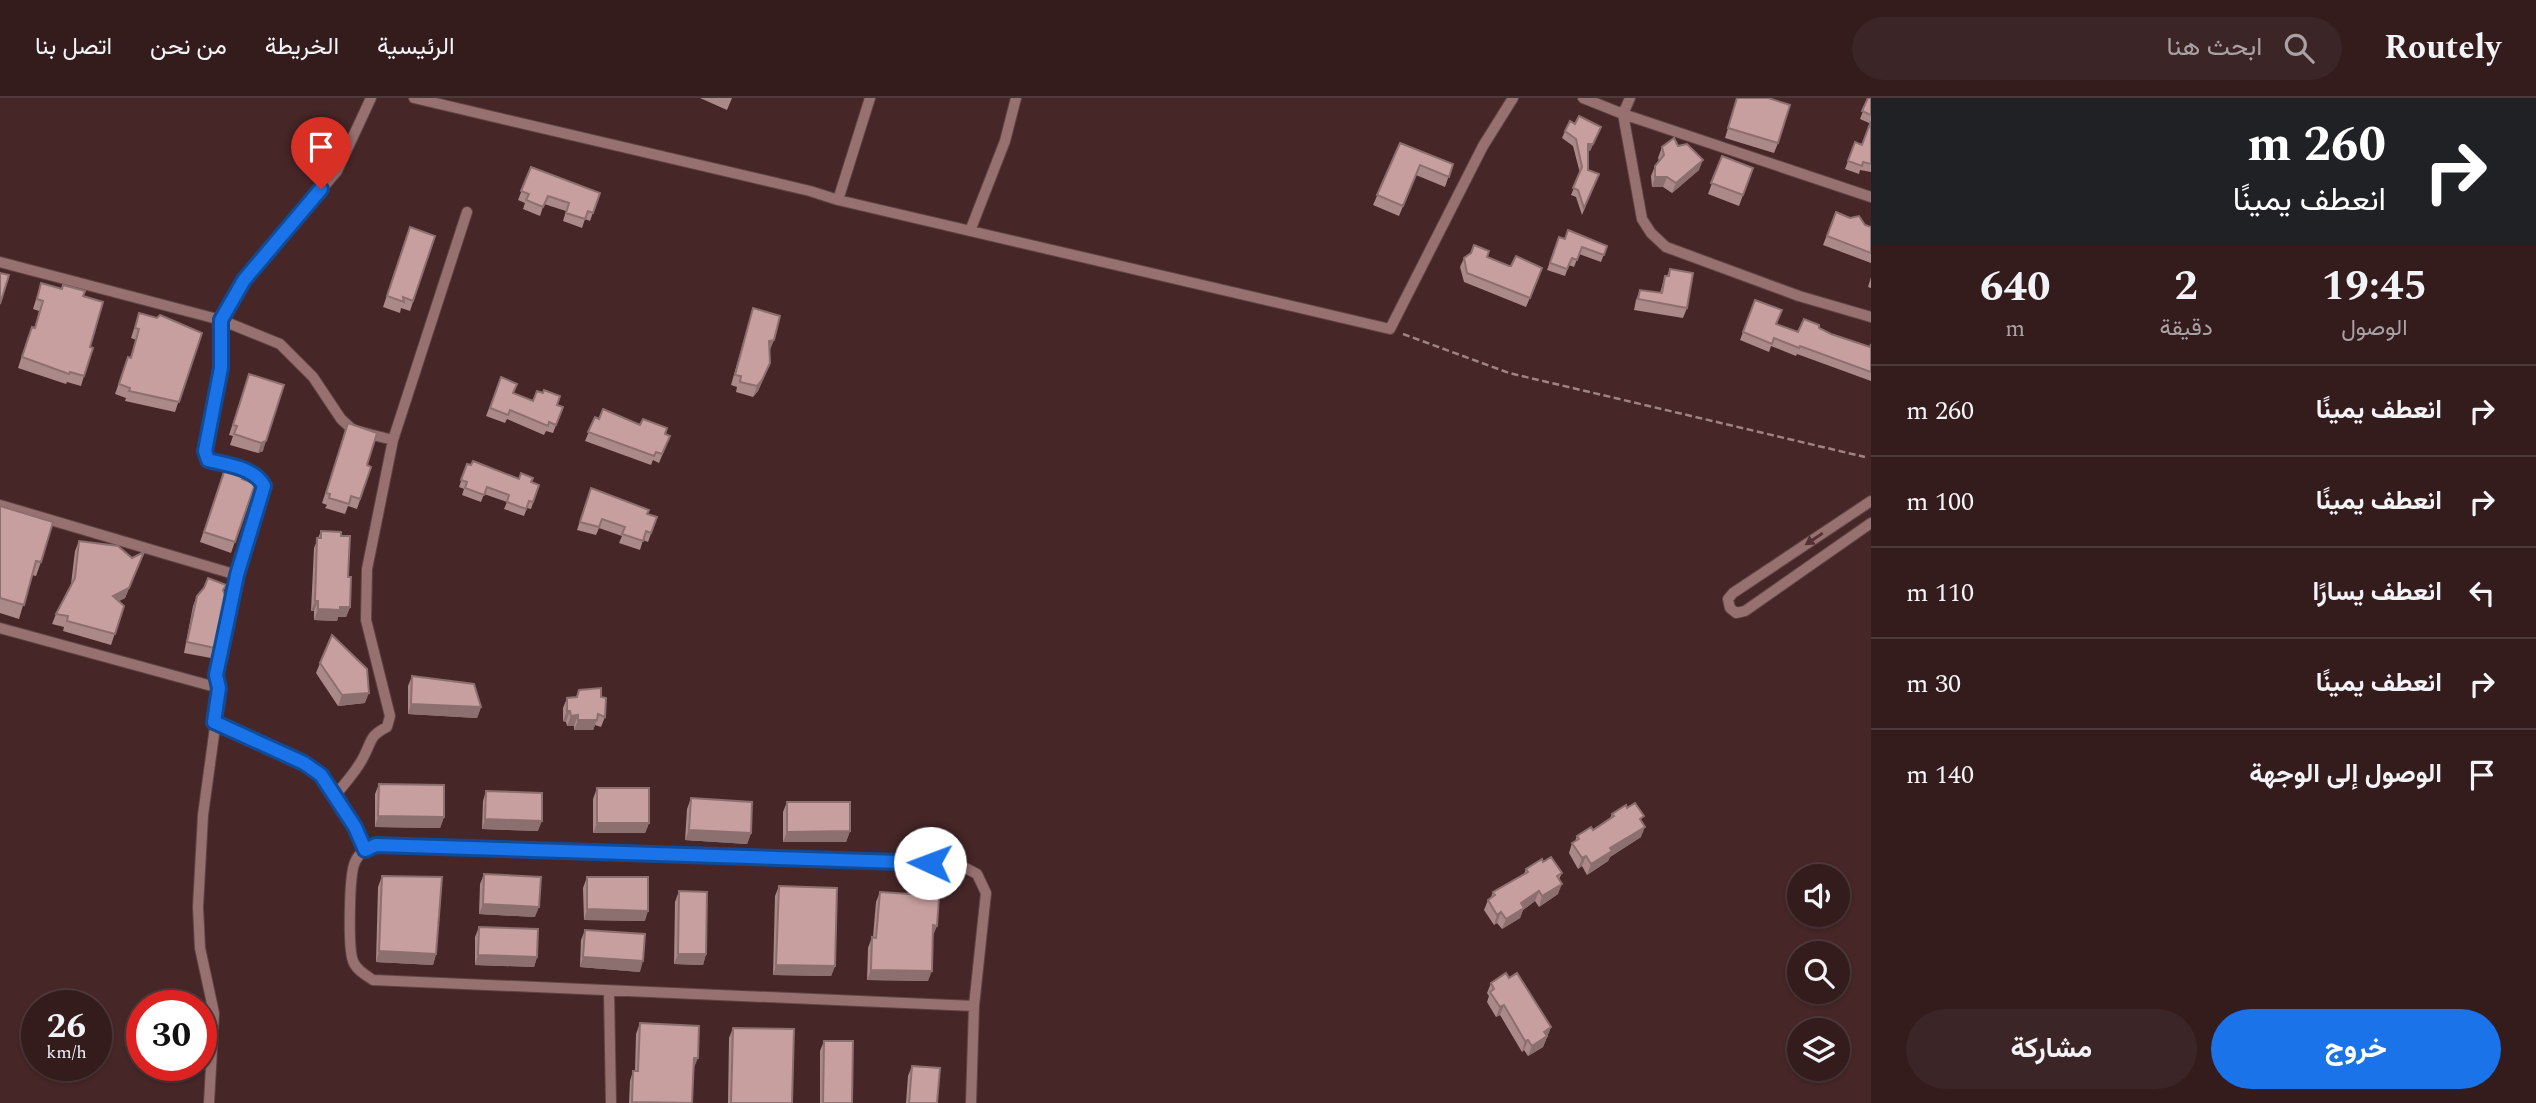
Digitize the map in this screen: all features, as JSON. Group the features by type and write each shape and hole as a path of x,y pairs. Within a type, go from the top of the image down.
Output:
{"street":[{"path":"209,1103 214,1013 200,948 198,907 203,815 219,688 216,675 237,575 264,486 259,477 250,472 208,460 205,451 221,368 221,320 244,280 337,171 371,98"},
{"path":"414,98 1390,329 1483,146 1514,98"},
{"path":"838,200 870,98"},
{"path":"970,231 1005,141 1017,98"},
{"path":"1583,98 1623,114 1871,197"},
{"path":"1630,98 1623,114 1642,219 1651,233 1666,247 1799,296 1871,317"},
{"path":"334,797 364,756 369,741 376,732 387,727 390,716 366,620 367,569 393,440 467,212"},
{"path":"0,262 221,320 280,344 313,377 341,419 353,430 393,440"},
{"path":"1871,501 1733,593 1728,599 1730,608 1737,613 1745,611 1871,523"},
{"path":"0,505 237,575"},
{"path":"0,628 219,688"},
{"path":"214,722 304,763 321,775 355,827 365,850"},
{"path":"971,1103 974,1006 986,893 977,874 957,864 376,845 365,850 355,860 351,873 351,951 354,964 373,980 974,1006"},
{"path":"609,992 611,1103"}],"path":[{"path":"1390,329 1508,373 1866,457"}],"building":[{"path":"1737,98 1768,98 1790,105 1778,143 1728,128"},
{"path":"1868,98 1871,98 1871,115 1862,111"},
{"path":"1579,116 1601,127 1593,144 1588,144 1588,170 1599,174 1584,208 1578,190 1573,188 1582,167 1576,139 1565,131 1570,121 1575,124"},
{"path":"1871,121 1871,164 1863,162 1862,166 1848,161 1855,142 1862,145"},
{"path":"1674,138 1678,146 1687,144 1703,160 1676,183 1667,177 1655,177 1655,166 1664,155 1662,147"},
{"path":"1400,143 1453,164 1449,177 1420,165 1403,206 1377,195"},
{"path":"1722,156 1753,168 1743,195 1711,183"},
{"path":"531,167 600,193 593,213 588,211 585,219 566,213 569,203 548,196 543,207 526,200 529,194 521,191"},
{"path":"1836,212 1850,218 1859,216 1865,225 1871,227 1871,253 1827,236"},
{"path":"410,227 435,236 413,301 403,297 404,302 387,296"},
{"path":"1568,230 1607,246 1604,255 1582,247 1577,260 1572,258 1567,269 1550,263 1559,237 1565,239"},
{"path":"1474,245 1489,251 1487,257 1509,266 1516,256 1542,268 1530,298 1467,273 1464,258 1471,253"},
{"path":"1670,269 1693,273 1687,308 1638,299 1640,290 1662,293 1665,276 1669,276"},
{"path":"0,273 9,275 0,304"},
{"path":"41,283 62,289 63,285 85,291 83,296 103,302 84,376 70,372 69,374 22,357 43,301 37,299"},
{"path":"1755,300 1782,310 1776,324 1798,332 1804,319 1831,334 1870,347 1871,344 1871,372 1800,346 1799,348 1774,338 1772,344 1743,332"},
{"path":"753,308 780,316 774,340 769,341 770,363 757,386 740,382 741,376 735,375"},
{"path":"139,313 157,318 160,315 202,333 179,402 129,391 130,388 119,384 128,357 131,358 139,329 135,328"},
{"path":"249,374 284,385 266,441 261,443 234,434 237,426 233,425"},
{"path":"501,377 517,384 513,393 533,401 537,391 543,393 544,390 560,396 557,405 563,407 556,425 549,422 548,426 510,410 508,415 490,408"},
{"path":"603,409 640,425 643,419 667,428 665,434 670,436 662,454 656,452 654,456 588,432 595,417 599,419"},
{"path":"348,423 377,433 367,465 371,467 360,499 351,496 349,504 329,498 330,494 326,493"},
{"path":"473,461 519,479 521,473 533,478 531,482 539,485 533,502 529,501 526,509 507,502 509,495 487,487 484,495 465,488 467,482 461,480 467,464 471,465"},
{"path":"225,469 244,475 242,479 255,484 235,542 204,532"},
{"path":"591,488 649,510 647,514 657,517 651,533 646,531 643,541 622,534 625,527 602,519 599,527 580,522"},
{"path":"0,506 53,522 41,562 36,561 24,605 0,598"},
{"path":"321,531 341,532 341,536 350,536 350,607 340,607 340,610 318,609 318,601 315,601 317,538 321,538"},
{"path":"79,541 118,546 132,558 144,552 129,588 113,596 124,606 115,634 67,621 68,616 56,614 75,578"},
{"path":"208,578 226,585 223,590 226,598 215,648 187,642 197,596"},
{"path":"332,635 367,669 369,693 342,695 320,663"},
{"path":"412,676 474,684 481,707 411,704"},
{"path":"601,688 601,697 606,698 605,717 598,714 597,720 578,720 578,715 571,716 570,711 567,711 567,698 577,697 579,690"},
{"path":"379,784 444,785 444,817 378,816"},
{"path":"597,788 649,788 649,823 597,823"},
{"path":"486,791 542,793 542,821 485,819"},
{"path":"691,798 752,802 751,833 689,830"},
{"path":"787,802 850,802 850,831 787,832"},
{"path":"1635,803 1644,816 1640,819 1645,827 1610,848 1612,851 1591,864 1586,856 1582,858 1572,843 1579,839 1577,836 1591,827 1593,830 1626,805 1627,808"},
{"path":"1551,857 1562,873 1557,876 1562,884 1542,896 1539,891 1521,903 1524,908 1506,919 1501,912 1497,915 1488,900 1495,895 1493,892 1528,872 1526,869 1542,859 1543,862"},
{"path":"484,874 541,877 539,907 483,904"},
{"path":"382,876 442,877 436,954 379,951"},
{"path":"587,877 648,877 648,911 587,909"},
{"path":"779,886 837,888 835,966 776,965"},
{"path":"679,891 707,892 706,954 678,954"},
{"path":"880,892 939,896 937,926 933,925 932,971 871,970 872,937 876,938"},
{"path":"479,927 538,929 537,957 478,955"},
{"path":"585,930 645,934 643,961 583,957"},
{"path":"1506,973 1509,978 1517,973 1551,1027 1544,1032 1547,1036 1532,1046 1528,1040 1525,1041 1504,1005 1500,1007 1490,992 1494,989 1491,983"},
{"path":"640,1023 699,1026 692,1103 632,1102 633,1071 638,1071"},
{"path":"733,1028 794,1029 792,1103 731,1103"},
{"path":"824,1041 853,1041 852,1103 823,1103"},
{"path":"912,1066 940,1068 937,1103 909,1103"}],"route":[{"path":"321,189 244,280 221,320 221,368 205,451 208,460 250,472 259,477 264,486 237,575 216,675 219,688 214,722 304,763 321,775 355,827 365,850 376,845 930,863"}]}
